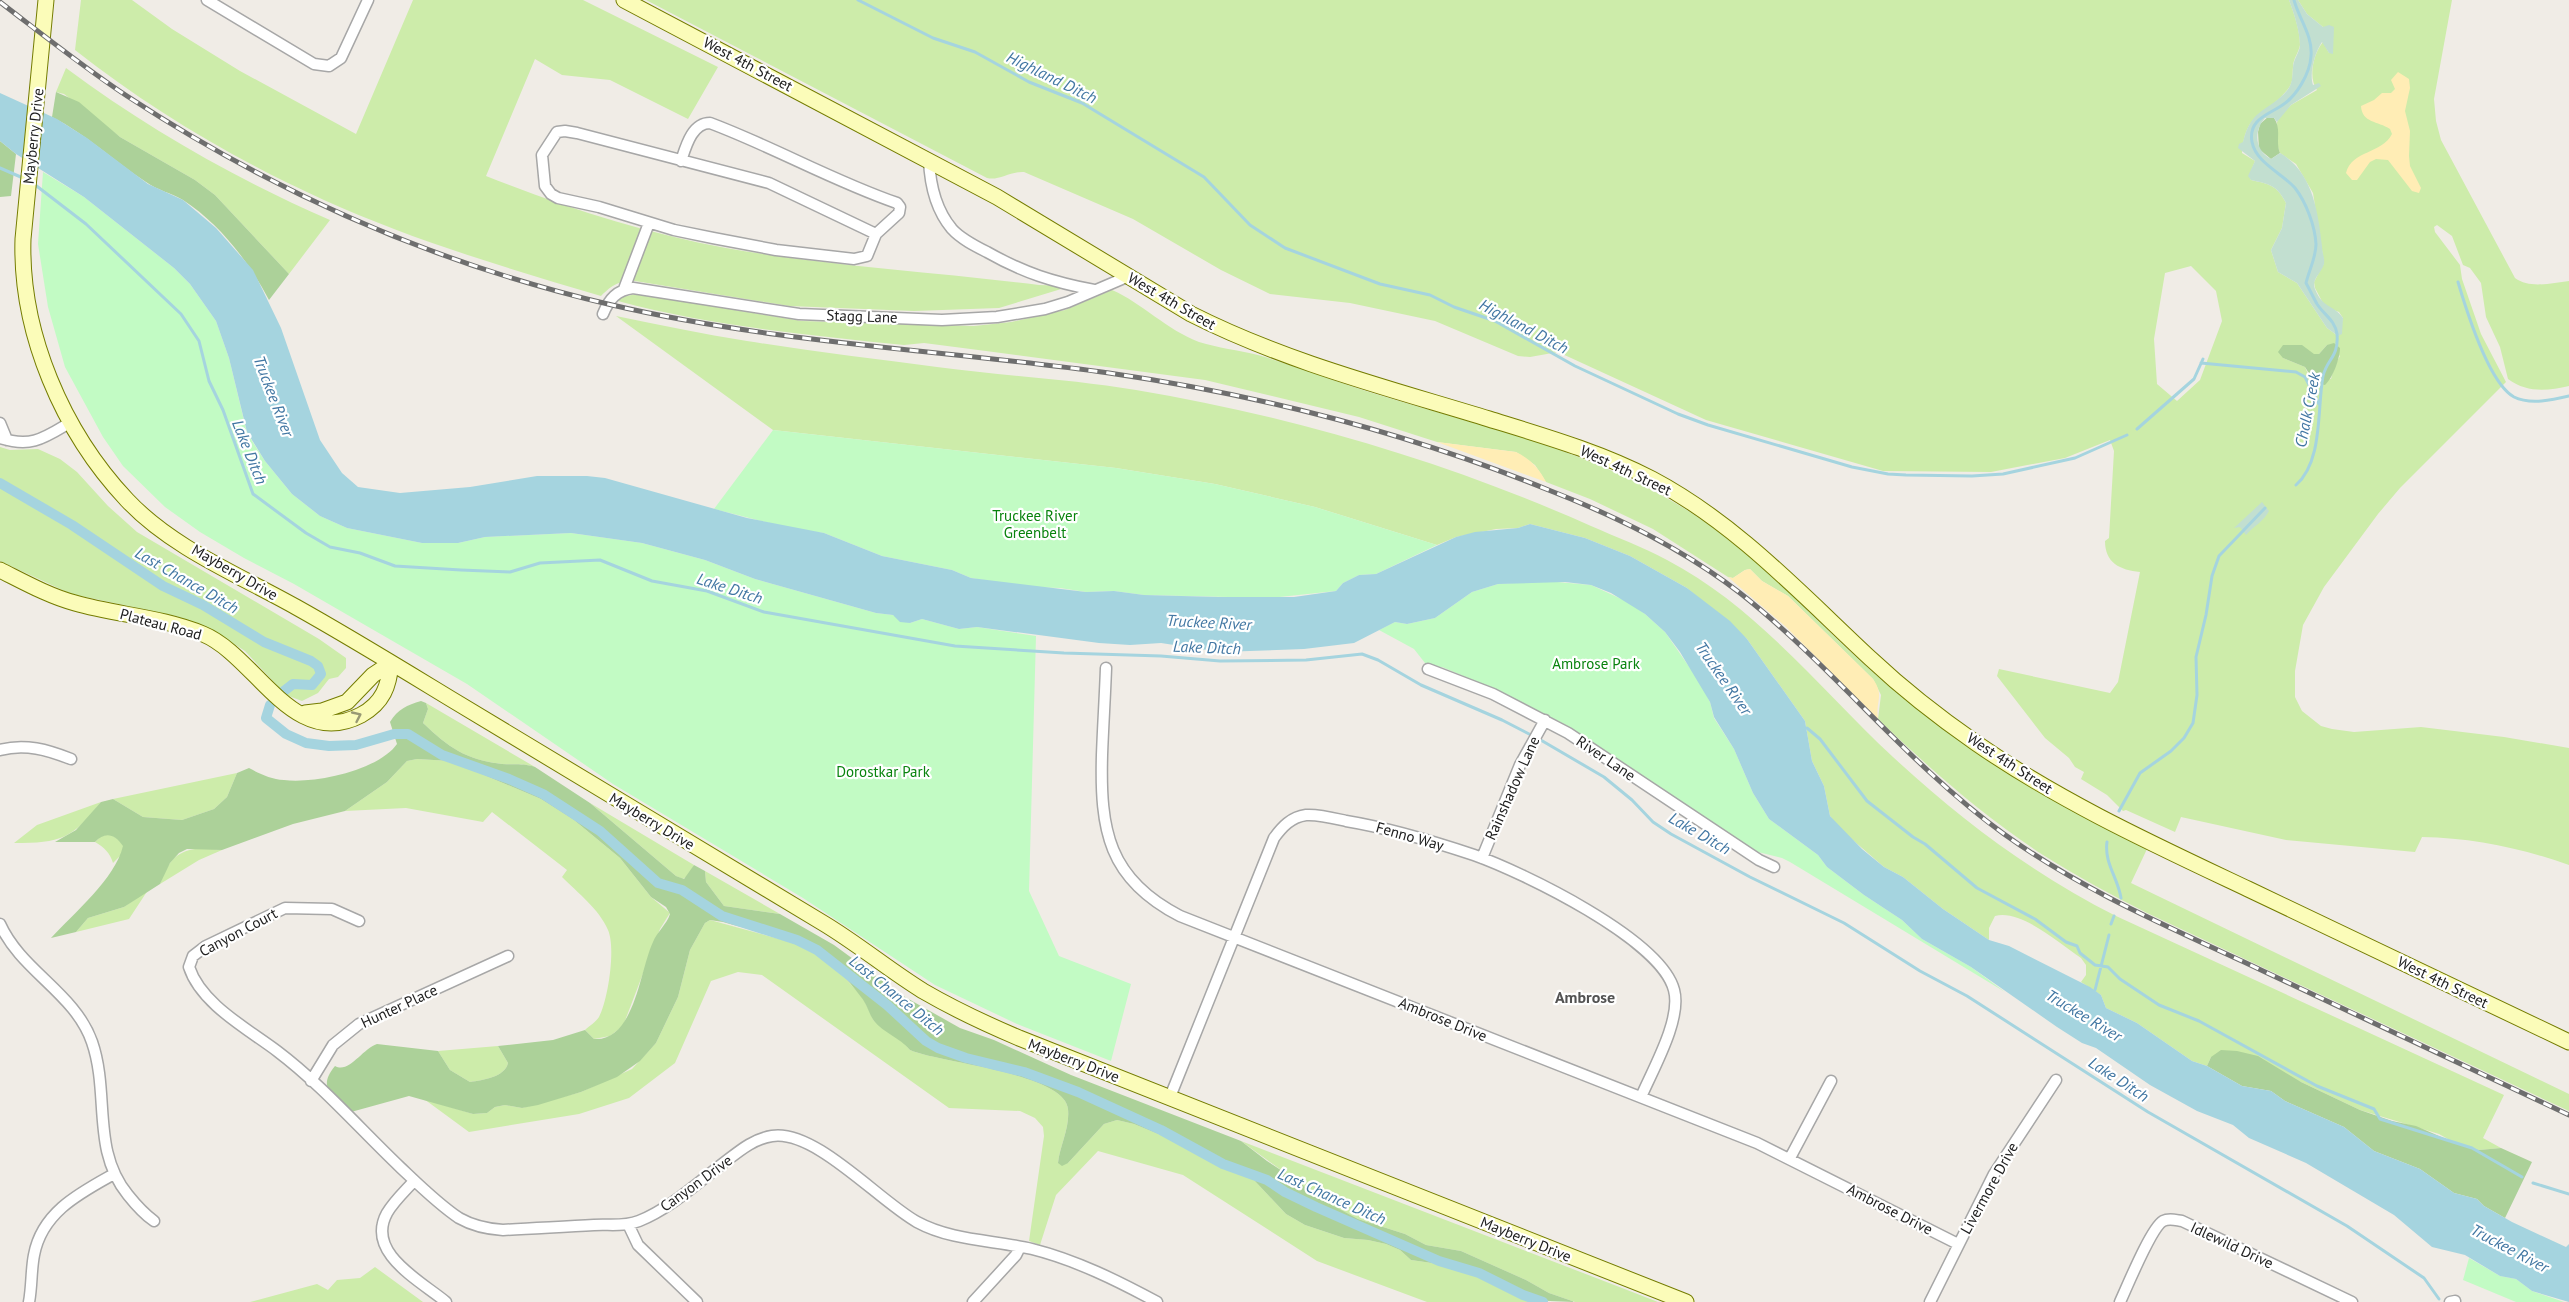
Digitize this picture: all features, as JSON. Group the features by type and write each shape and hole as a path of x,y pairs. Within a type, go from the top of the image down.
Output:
{"main road":[{"name":"Mayberry Drive","path":"46,0 22,259 27,300 44,361 71,422 92,455 129,503 161,528 391,663 830,927 941,1000 1019,1038 1686,1302"},
{"name":"West 4th Street","path":"624,0 996,196 1191,314 1272,351 1570,444 1652,480 1724,525 1770,564 1905,689 1976,743 2020,772 2165,849 2569,1042"},
{"name":"Plateau Road","path":"0,570 69,602 175,625 205,635 234,652 280,701 302,714 334,723 366,712 386,693 391,663"},
{"path":"302,714 322,711 347,702 373,675 391,663"}],"street":[{"path":"207,0 314,64 329,66 342,58 368,0"},
{"path":"681,161 698,126 710,123 771,147 846,184 897,203 900,207 899,213 876,234 867,256 854,259 750,246 649,223 558,198 551,194 542,177 542,155 557,132 565,131 681,161 769,183 834,216 876,234"},
{"path":"929,160 931,184 940,208 952,229 972,245 1020,271 1051,282 1096,291"},
{"path":"603,314 612,297 624,289 649,223"},
{"name":"Stagg Lane","path":"624,289 645,288 799,314 942,320 1027,313 1068,302 1129,276"},
{"path":"0,423 3,439 24,443 36,442 71,422"},
{"name":"Ambrose Drive","path":"1106,668 1102,813 1109,842 1131,880 1152,900 1180,916 1790,1158 1958,1244"},
{"name":"River Lane","path":"1428,669 1493,694 1545,720 1586,744 1759,860 1774,867"},
{"name":"Rainshadow Lane","path":"1482,858 1531,742 1545,720"},
{"path":"0,750 15,747 38,748 71,759"},
{"name":"Fenno Way","path":"1170,1097 1274,838 1280,829 1297,817 1319,816 1375,826 1482,858 1536,883 1600,918 1641,947 1665,970 1675,991 1675,1012 1641,1097"},
{"name":"Canyon Court","path":"189,963 193,956 206,946 285,908 333,909 359,921"},
{"path":"0,924 15,950 75,1011 88,1032 99,1065 105,1149 114,1174 139,1208 154,1221"},
{"name":"Hunter Place","path":"311,1081 333,1045 359,1024 508,956"},
{"name":"Canyon Drive","path":"189,963 190,971 212,1001 285,1057 414,1180 459,1218 488,1229 628,1224 649,1216 674,1201 755,1141 785,1135 795,1137 817,1148 917,1222 951,1235 1050,1254 1089,1269 1157,1302"},
{"name":"Livermore Drive","path":"1930,1302 1994,1174 2056,1080"},
{"path":"1790,1158 1831,1081"},
{"path":"29,1302 36,1244 50,1221 75,1195 114,1174"},
{"path":"414,1180 386,1214 382,1235 391,1256 399,1265 446,1302"},
{"name":"Idlewild Drive","path":"2120,1302 2154,1229 2165,1220 2172,1219 2352,1302"},
{"path":"628,1224 638,1245 697,1302"},
{"path":"974,1302 1016,1255 1020,1247"}],"green space":[{"path":"81,0 132,0 172,29 240,71 356,134 413,0 583,0 718,67 688,119 610,80 562,75 535,59 486,176 604,218 664,235 726,248 843,264 1039,285 1071,286 999,308 914,311 789,306 635,281 616,284 601,296 471,256 394,229 310,193 228,152 149,104 75,50"},
{"path":"646,0 2289,0 2298,28 2300,45 2293,64 2291,83 2280,98 2258,115 2248,128 2242,153 2255,161 2249,176 2251,180 2272,186 2286,203 2282,228 2271,250 2278,272 2297,283 2327,328 2338,336 2343,318 2339,312 2325,307 2315,288 2314,282 2324,263 2313,193 2296,164 2280,153 2278,147 2277,122 2291,105 2317,90 2312,73 2317,53 2323,42 2329,53 2323,27 2307,14 2298,0 2452,0 2434,99 2441,140 2515,278 2534,284 2569,281 2569,386 2537,390 2522,387 2508,379 2500,347 2486,317 2481,283 2470,268 2463,265 2452,236 2437,225 2434,227 2435,232 2460,265 2462,279 2481,334 2506,382 2400,488 2324,587 2303,625 2295,671 2295,697 2302,711 2321,726 2332,729 2354,732 2421,727 2569,748 2569,865 2497,845 2460,839 2422,837 2415,852 2286,840 2181,817 2175,832 2126,810 2123,811 2107,795 2081,779 2084,772 2075,767 2069,758 2045,738 1997,676 1999,669 2110,693 2118,682 2140,572 2115,564 2106,549 2105,541 2109,538 2114,451 2110,440 2065,458 1991,472 1883,471 1706,420 1558,352 1530,357 1518,356 1435,321 1350,303 1270,294 1221,270 1133,219 1024,172 987,178","holes":["2191,266 2216,291 2222,321 2200,380 2177,401 2157,384 2154,339 2165,273","2327,345 2340,356 2331,379 2308,374 2305,367 2283,358 2319,354"]},
{"path":"2289,0 2298,0 2307,14 2323,27 2329,25 2334,27 2333,54 2329,53 2322,42 2312,69 2313,85 2319,83 2321,86 2291,105 2277,122 2274,118 2265,118 2257,135 2262,151 2271,159 2280,153 2291,161 2307,182 2312,194 2324,262 2314,285 2321,300 2343,318 2342,334 2338,336 2327,328 2297,283 2278,272 2271,250 2282,228 2286,203 2272,186 2251,180 2248,176 2255,161 2238,148 2254,118 2284,94 2291,85 2294,62 2300,46 2298,29"},
{"path":"66,68 129,112 227,170 330,220 289,274 215,195 195,180 120,137 64,94 56,92"},
{"path":"56,92 79,102 120,137 195,180 215,195 289,274 269,300 243,258 209,220 183,200 150,185 77,131 52,117"},
{"path":"2269,116 2276,122 2280,153 2271,159 2259,149 2258,132 2260,124"},
{"path":"0,141 16,154 11,196 0,197"},
{"name":"Dorostkar Park","path":"43,172 84,197 174,268 190,284 216,321 229,358 247,433 265,461 292,494 320,516 347,528 422,543 458,543 485,537 571,533 642,543 705,560 755,579 876,613 893,615 910,623 922,619 959,629 977,627 1036,636 1029,891 1059,956 1131,984 1111,1061 1017,1024 935,985 803,898 613,784 467,684 294,584 244,558 200,532 165,507 123,466 103,437 65,367 48,307 38,244"},
{"path":"1112,290 1176,331 1199,342 1258,355 1373,393 1497,429 1603,467 1670,500 1701,519 1757,563 1889,686 1949,732 2046,794 2147,849 2131,883 2569,1094 2569,1111 2147,913 2043,855 1957,791 1878,719 1881,695 1873,679 1788,596 1762,581 1750,569 1733,578 1728,577 1653,529 1590,499 1546,482 1535,465 1516,452 1437,442 1359,417 1205,380 924,343 904,345 760,329 688,317 618,301 622,297 636,294 802,321 974,326 1011,322 1065,310"},
{"path":"616,316 794,348 962,370 1112,386 1253,413 1368,444 1481,481 1639,546 1700,579 1730,601 1759,625 1893,757 1945,803 2027,864 2085,900 2116,916 2504,1095 2483,1138 2501,1148 2479,1150 2455,1143 2439,1134 2360,1110 2301,1082 2211,1057 2207,1066 2192,1061 2137,1023 2106,1008 2101,995 2081,982 2086,975 2086,965 2081,958 2051,936 2028,922 2005,915 1995,916 1989,928 1989,940 1943,909 1903,877 1884,867 1840,829 1830,816 1824,786 1812,761 1805,721 1747,639 1687,588 1630,556 1585,538 1530,524 1518,528 1496,529 1456,537 1437,545 1315,507 1215,484 1116,468 773,430"},
{"path":"2334,343 2340,348 2339,357 2325,385 2315,383 2305,367 2283,358 2278,352 2283,345 2302,345 2314,354 2319,354 2327,345"},
{"name":"Truckee River Greenbelt","path":"773,430 1116,468 1215,484 1315,507 1437,545 1376,574 1359,575 1343,583 1336,591 1270,598 1144,595 1114,591 1086,592 1030,587 971,578 952,570 882,556 824,533 793,529 714,509"},
{"path":"0,447 10,450 38,449 60,459 77,472 108,506 137,532 319,639 346,658 346,668 338,677 329,679 318,693 302,701 286,695 245,651 211,629 176,616 71,594 0,561"},
{"path":"2262,502 2269,511 2262,521 2246,535 2240,527 2234,528"},
{"name":"Ambrose Park","path":"1546,581 1591,585 1630,603 1645,614 1665,632 1701,684 1710,702 1714,718 1734,749 1753,793 1769,819 1818,855 1827,867 1902,920 1922,939 1971,967 2005,992 1790,862 1754,851 1566,725 1501,692 1442,667 1425,663 1414,649 1379,630 1395,622 1407,624 1435,618 1472,592 1498,584"},
{"path":"421,701 426,703 428,709 423,723 449,745 468,756 489,762 535,767 590,803 676,876 684,879 694,865 705,871 706,882 724,906 780,914 834,945 905,997 960,1028 994,1040 1071,1075 1241,1141 1315,1196 1358,1219 1405,1234 1426,1245 1461,1251 1526,1280 1549,1293 1575,1302 1526,1300 1480,1277 1432,1263 1411,1260 1400,1250 1386,1244 1344,1238 1305,1225 1286,1214 1253,1179 1185,1145 1134,1124 1117,1120 1104,1124 1068,1163 1062,1166 1058,1163 1066,1130 1068,1109 1062,1097 1046,1086 1024,1078 910,1050 878,1025 863,1000 847,980 816,955 782,939 723,922 710,920 705,923 690,950 678,997 656,1043 640,1061 617,1077 581,1092 538,1105 522,1108 505,1105 495,1107 487,1113 473,1114 409,1096 351,1112 333,1096 327,1086 327,1080 335,1066 345,1067 377,1044 438,1051 450,1070 470,1082 493,1077 503,1072 508,1063 498,1046 553,1040 585,1030 594,1039 608,1037 619,1029 627,1017 653,942 670,914 666,907 651,897 620,858 574,820 541,799 451,761 417,759 407,761 387,782 345,811 293,824 222,850 187,849 179,853 170,863 160,884 124,907 88,918 76,932 51,938 93,895 119,858 123,846 110,835 102,836 95,842 55,842 76,830 101,802 113,799 143,817 182,820 214,809 227,797 237,773 249,768 275,779 297,781 329,777 362,768 388,753 397,744 390,722 403,708"},
{"path":"426,703 535,767 489,762 458,751 423,723 428,709"},
{"path":"417,759 451,761 541,799 574,820 620,858 651,897 670,913 660,929 623,1026 610,1036 594,1039 585,1030 599,1017 605,999 611,961 608,930 588,902 562,877 567,870 492,812 483,822 406,808 345,811 387,782 407,761"},
{"path":"237,773 227,797 214,809 182,820 143,817 113,799"},
{"path":"101,802 82,824 64,836 43,842 14,843 37,825"},
{"path":"590,803 694,865 689,875 683,879 676,876"},
{"path":"110,834 124,846 121,855 113,863 106,851 95,842 101,836"},
{"path":"203,848 222,850 199,860 160,884 170,863 175,858 186,851"},
{"path":"705,871 780,914 724,906 706,882"},
{"path":"148,890 129,919 76,932 88,918 124,907"},
{"path":"710,920 801,945 817,953 863,998 874,1021 902,1041 910,1050 1024,1078 1046,1086 1062,1097 1068,1109 1068,1116 1058,1163 1068,1163 1104,1124 1117,1120 1134,1124 1185,1145 1253,1179 1286,1214 1305,1225 1344,1238 1386,1244 1400,1250 1411,1260 1432,1263 1480,1277 1533,1302 1427,1302 1317,1261 1183,1175 1098,1151 1056,1195 1040,1245 1029,1241 1044,1136 1043,1127 1035,1118 1020,1111 949,1108 762,975 738,972 711,981 675,1063 629,1098 579,1114 469,1132 424,1099 473,1114 487,1113 495,1107 505,1105 522,1108 581,1092 632,1069 656,1043 678,997 690,950 705,923"},
{"path":"498,1046 508,1063 503,1072 493,1077 470,1082 450,1070 438,1051"},
{"path":"2221,1050 2258,1056 2301,1082 2360,1110 2416,1126 2455,1143 2479,1150 2501,1148 2532,1162 2505,1218 2484,1206 2477,1199 2454,1193 2420,1169 2374,1151 2344,1127 2285,1101 2271,1091 2242,1086 2207,1066 2211,1057"},
{"path":"1241,1141 1658,1302 1575,1302 1549,1293 1526,1280 1461,1251 1426,1245 1405,1234 1358,1219 1328,1204"},
{"path":"2469,1258 2500,1276 2516,1279 2532,1291 2564,1302 2516,1302 2463,1280"},
{"path":"375,1267 423,1302 250,1302 317,1284 328,1290 337,1280 360,1278"}],"sand":[{"path":"2398,72 2409,79 2410,88 2405,111 2410,131 2410,166 2421,188 2419,193 2412,191 2388,160 2376,159 2370,162 2357,180 2352,180 2346,173 2354,160 2381,145 2392,134 2390,129 2367,119 2361,106 2382,93 2391,93 2395,89 2391,80"},
{"path":"1437,442 1516,452 1534,464 1546,482"},
{"path":"1750,569 1762,581 1788,596 1873,679 1879,694 1878,719 1785,626 1728,577 1733,578"}],"water":[{"name":"Truckee River","path":"0,93 57,119 87,138 148,184 183,200 216,228 253,270 281,328 320,440 342,473 358,487 400,493 470,487 537,476 605,478 747,518 824,533 882,556 952,570 971,578 1086,592 1114,591 1144,595 1219,597 1294,597 1336,591 1343,583 1359,575 1376,574 1456,537 1475,532 1518,528 1530,524 1585,538 1630,556 1687,588 1730,621 1747,639 1805,721 1812,761 1824,786 1830,816 1862,849 1884,867 1903,877 1943,909 1989,940 2009,946 2090,987 2101,995 2106,1008 2137,1023 2192,1061 2207,1066 2242,1086 2271,1091 2285,1101 2344,1127 2374,1151 2420,1169 2454,1193 2477,1199 2484,1206 2512,1222 2566,1247 2569,1244 2569,1302 2532,1291 2516,1279 2500,1276 2465,1255 2432,1247 2394,1215 2306,1163 2249,1138 2233,1125 2197,1111 2150,1085 2096,1048 2082,1043 2057,1027 1971,967 1922,939 1902,920 1827,867 1818,855 1769,819 1753,793 1734,749 1714,717 1710,702 1680,652 1665,632 1645,614 1611,593 1591,585 1565,582 1498,584 1472,592 1435,618 1407,624 1395,622 1354,643 1304,649 1220,652 1161,643 1130,645 1099,643 977,627 959,629 922,619 910,623 900,622 893,615 876,613 755,579 705,560 642,543 571,533 485,537 458,543 422,543 347,528 320,516 292,494 265,461 247,432 229,358 216,321 190,284 174,268 84,197 16,154 0,141"}],"waterway":[{"name":"Highland Ditch","path":"858,0 933,38 975,52 1029,82 1082,103 1204,177 1250,225 1285,248 1380,284 1430,295 1454,307 1495,321 1575,366 1678,414 1708,425 1852,467 1906,475 2003,474 2075,458 2127,435"},
{"name":"Chalk Creek","path":"2294,0 2310,41 2311,56 2308,70 2292,97 2256,123 2253,128 2252,142 2254,149 2264,162 2295,188 2306,207 2312,222 2316,244 2306,283 2317,304 2332,321 2337,334 2335,353 2323,376 2315,449 2305,475 2296,485"},
{"name":"Lake Ditch","path":"0,168 23,178"},
{"name":"Lake Ditch","path":"34,184 86,224 181,314 199,341 209,381 223,410 253,494 306,533 330,547 360,553 395,566 461,570 510,572 540,563 600,560 652,581 707,591 764,612 955,646 1220,661 1306,660 1362,654 1378,660 1421,685 1533,736"},
{"name":"Highland Ditch","path":"2458,282 2487,362 2505,389 2514,397 2527,401 2569,396"},
{"name":"Highland Ditch","path":"2137,429 2194,379 2203,359"},
{"path":"2201,363 2296,372 2305,377 2319,404"},
{"name":"Last Chance Ditch","path":"0,483 72,525 163,586 203,605 264,642 318,666 321,674 312,685 293,684 284,691"},
{"name":"Chalk Creek","path":"2119,811 2140,773 2171,751 2184,738 2193,723 2197,695 2196,657 2212,576 2219,556 2265,508"},
{"name":"Last Chance Ditch","path":"270,705 266,718 286,734 306,743 329,746 356,745 394,734 408,734 442,755 543,794 600,831 658,883 682,890 722,916 797,940 817,950 887,1005 926,1041 938,1048 966,1058 1024,1072 1078,1092 1161,1130 1223,1164 1267,1180 1285,1192 1316,1207 1439,1261 1479,1273 1523,1295 1543,1302"},
{"path":"1807,728 1820,739 1867,801 1925,844 1977,888 2035,919 2066,942 2077,946 2080,953 2095,965 2108,967 2120,979 2159,1005 2199,1021 2317,1086 2374,1109 2380,1119 2472,1148 2522,1177"},
{"name":"Lake Ditch","path":"1539,739 1604,777 1632,800 1653,822 1671,834 1750,877 1844,923 1920,971 1967,996 2148,1112 2347,1226 2424,1278 2439,1299"},
{"name":"Chalk Creek","path":"2107,842 2109,864 2121,898"},
{"name":"Chalk Creek","path":"2111,924 2114,916"},
{"name":"Chalk Creek","path":"2095,990 2109,935"},
{"path":"2533,1183 2569,1194"}],"railway":[{"path":"0,2 127,96 241,164 360,222 484,269 548,289 673,318 859,345 1109,373 1222,393 1333,418 1389,434 1497,470 1576,501 1673,548 1740,593 1807,652 1935,777 1969,807 2032,853 2091,888 2152,919 2569,1115"}],"district":[{"name":"Ambrose","path":"1585,997"}]}
